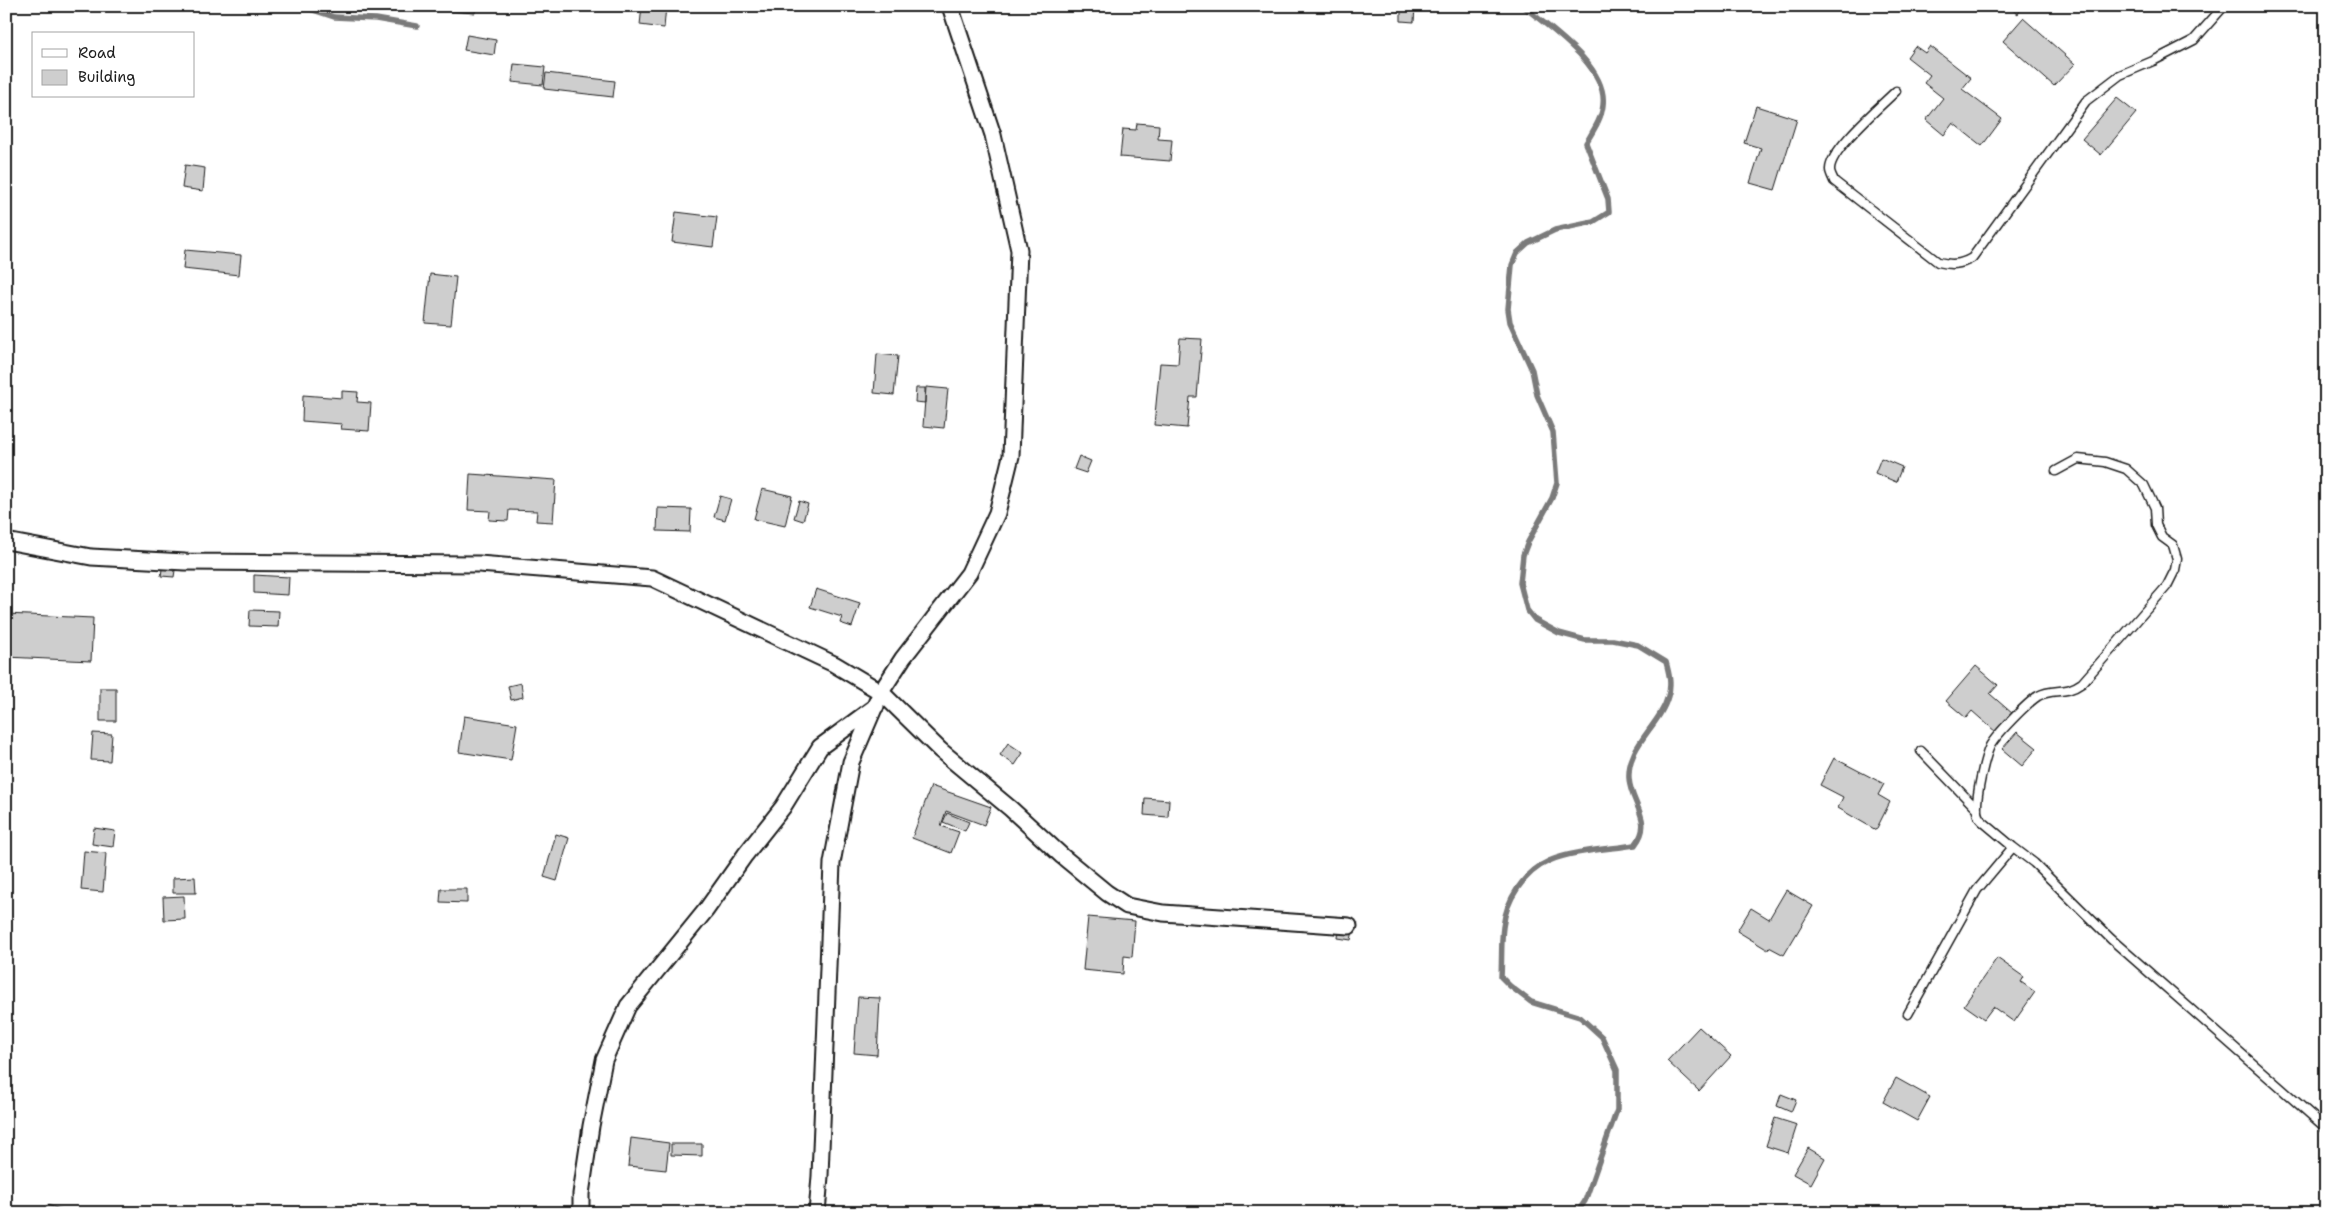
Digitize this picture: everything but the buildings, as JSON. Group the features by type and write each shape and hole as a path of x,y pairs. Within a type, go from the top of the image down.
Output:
{"street":[{"path":"816,1213 820,1176 832,863 851,762 879,698 903,658 969,573 997,514 1011,456 1019,250 993,135 950,6"},
{"path":"6,541 91,557 186,562 479,564 652,578 834,664 879,698 1011,809 1106,893 1127,906 1163,913 1349,926"},
{"path":"581,1213 581,1194 591,1126 604,1060 628,1006 706,910 745,855 783,807 820,748 879,698"}],"lane":[{"path":"1896,90 1846,140 1833,160 1830,170 1834,181 1938,262 1963,263 1972,258 2086,101 2120,75 2194,40 2224,6"},
{"path":"1977,809 1987,756 1996,737 2036,698 2052,692 2072,690 2082,684 2167,586 2175,570 2177,559 2173,546 2162,537 2156,525 2155,508 2144,485 2126,469 2105,462 2078,459 2056,471"},
{"path":"1921,751 1977,809 1982,821 2034,862 2111,939 2326,1128"},
{"path":"1908,1014 1977,890 2013,847"}],"waterway":[{"path":"301,6 334,17 376,19 417,26"},
{"path":"1523,6 1575,49 1587,62 1602,90 1603,105 1601,115 1586,143 1608,199 1609,212 1593,222 1555,230 1528,243 1517,253 1512,265 1508,309 1510,322 1532,370 1537,395 1553,432 1557,483 1552,498 1523,555 1520,583 1527,610 1535,620 1559,633 1585,640 1613,640 1638,645 1666,662 1670,683 1664,707 1638,745 1630,766 1630,787 1640,812 1643,828 1641,836 1635,845 1568,855 1540,866 1524,880 1512,897 1503,927 1501,977 1531,1002 1580,1017 1602,1037 1617,1070 1617,1110 1585,1201 1577,1213"}]}
